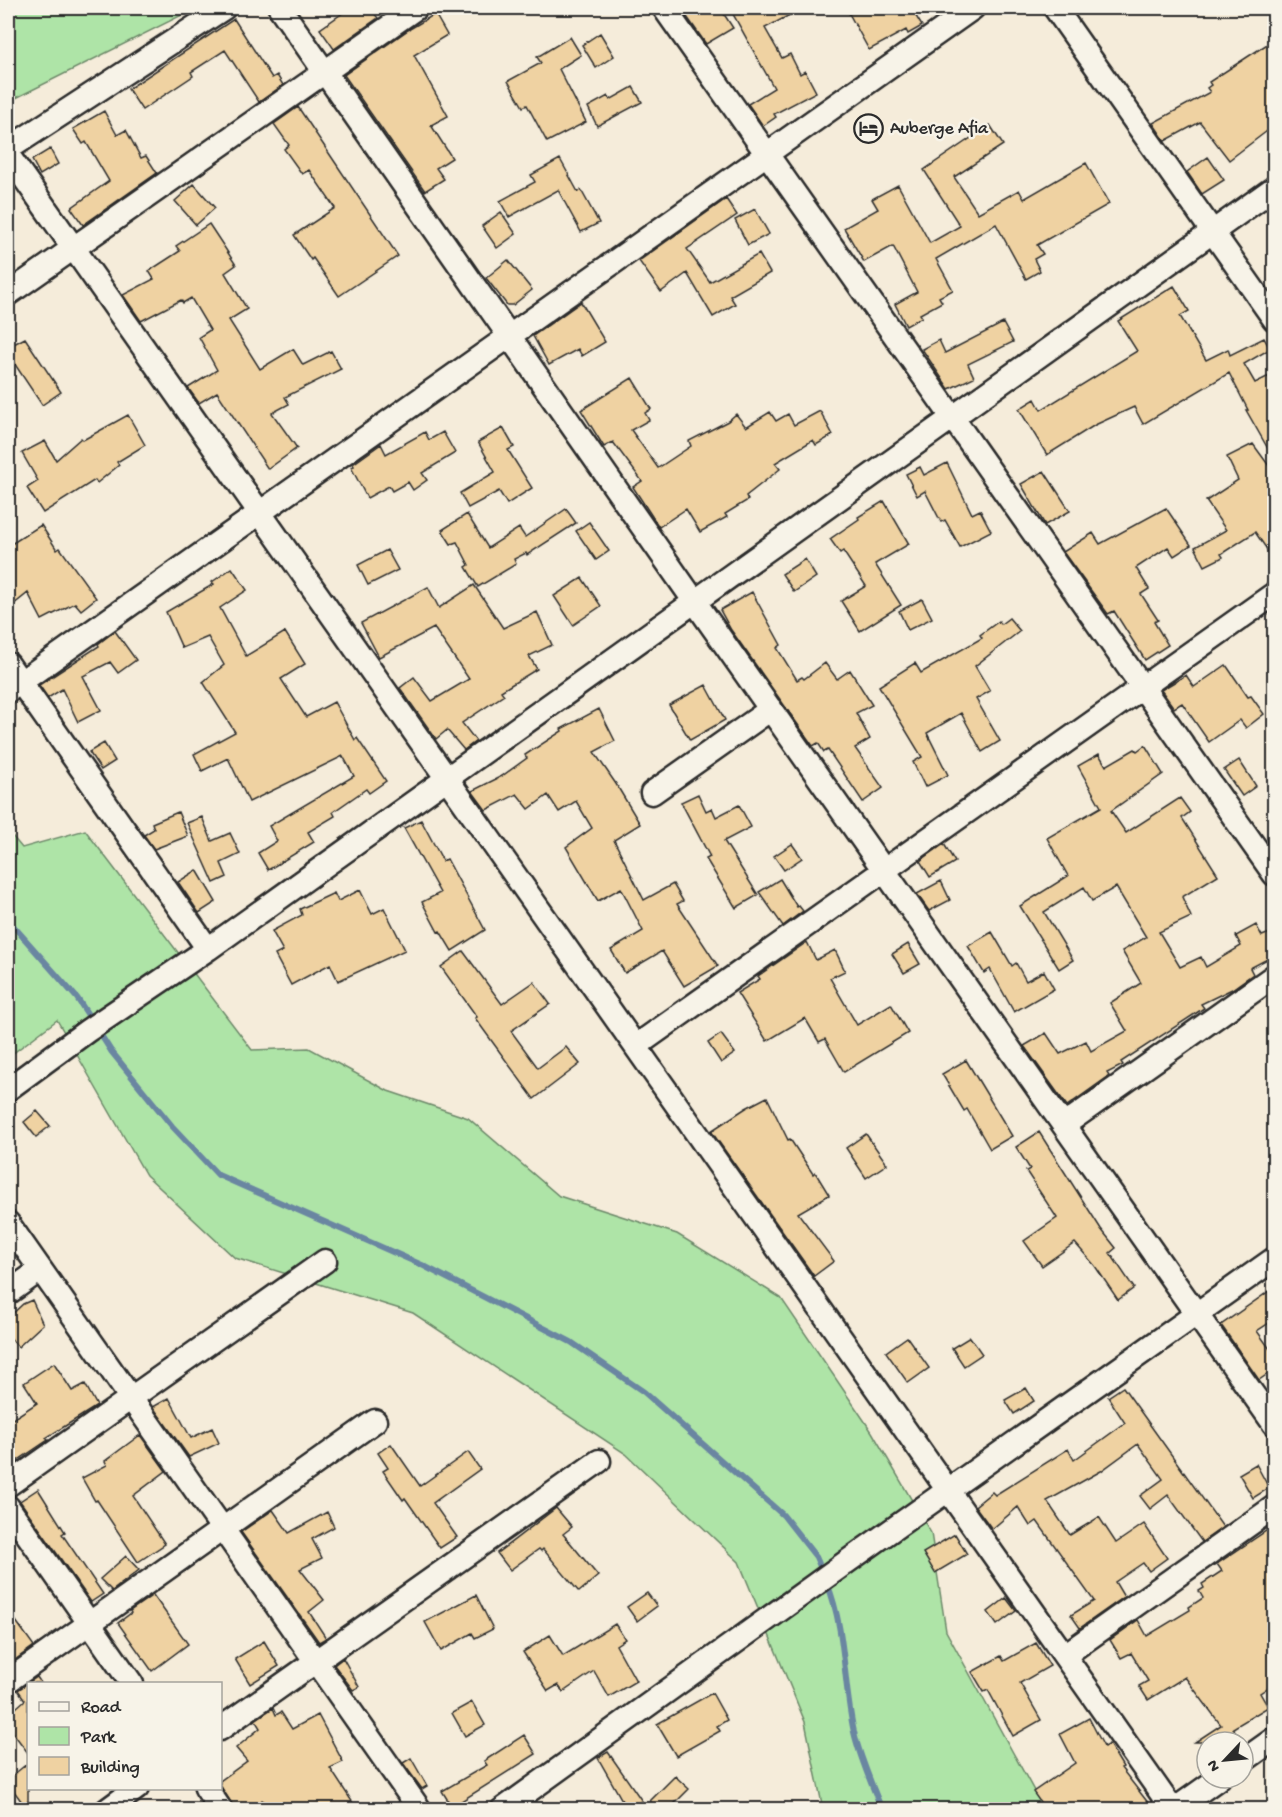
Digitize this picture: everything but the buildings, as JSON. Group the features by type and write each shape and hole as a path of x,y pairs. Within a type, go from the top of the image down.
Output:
{"street":[{"path":"8,148 224,8"},
{"path":"280,8 695,602 1275,1424"},
{"path":"8,294 416,8"},
{"path":"664,8 1275,874"},
{"path":"208,949 12,679 260,512 973,8"},
{"path":"1055,8 1275,319"},
{"path":"8,155 1174,1809 1202,1790"},
{"path":"8,1089 208,949 1275,188"},
{"path":"636,1046 1275,594"},
{"path":"652,793 771,709"},
{"path":"1064,1125 1275,976"},
{"path":"8,1223 420,1809"},
{"path":"502,1809 1275,1259"},
{"path":"8,1485 325,1261"},
{"path":"8,1293 40,1270"},
{"path":"8,1681 375,1421"},
{"path":"222,1728 599,1461"},
{"path":"8,1507 131,1682"},
{"path":"1065,1655 1275,1507"},
{"path":"1255,1753 1275,1739"},
{"path":"107,1809 134,1790"},
{"path":"207,1790 221,1809"}],"green space":[{"path":"8,8 179,8 182,15 8,102"},
{"path":"85,830 252,1050 309,1048 388,1091 468,1118 559,1196 677,1234 781,1298 872,1432 931,1533 946,1631 1044,1809 823,1809 805,1722 739,1562 626,1454 413,1313 235,1258 146,1175 57,1020 8,1057 8,967 11,965 8,960 8,831 22,848"}],"waterway":[{"path":"8,920 77,998 92,1021"},
{"path":"97,1029 111,1051 172,1126 218,1175 422,1265 571,1342 644,1392 783,1515 816,1557 823,1573"},
{"path":"827,1583 838,1619 854,1732 882,1810"}],"place":[{"name":"Auberge Afia","path":"869,129"}]}
